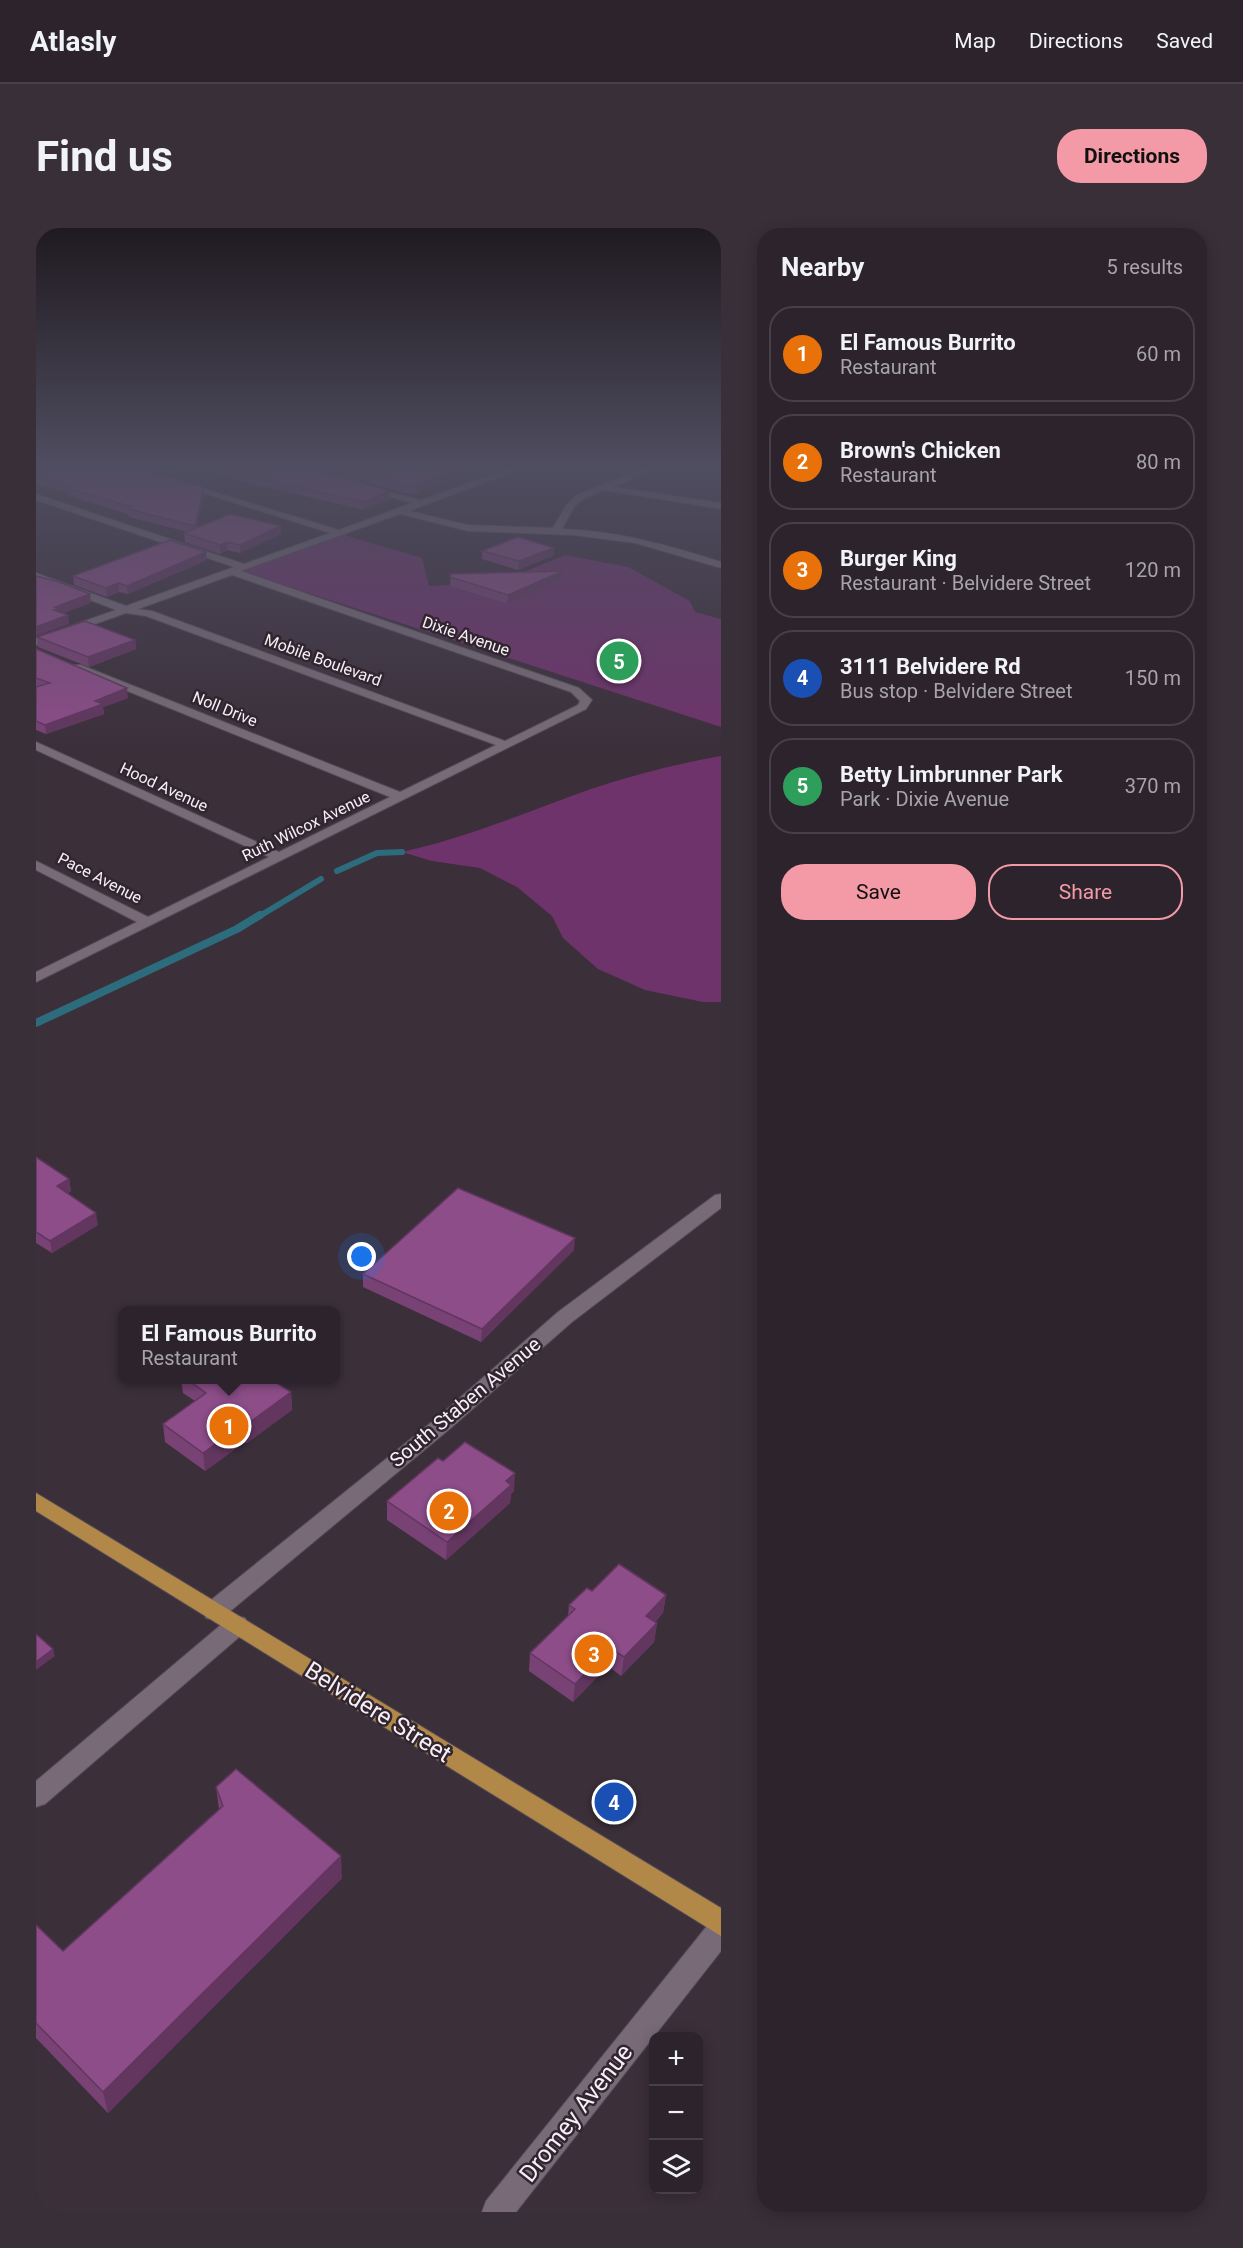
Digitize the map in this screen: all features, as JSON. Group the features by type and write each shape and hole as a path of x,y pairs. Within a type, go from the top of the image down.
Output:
{"main road":[{"name":"Belvidere Street","path":"36,1501 721,1923"}],"street":[{"path":"224,561 243,567"},
{"path":"36,642 261,561"},
{"name":"Dixie Avenue","path":"231,571 575,690 586,700"},
{"name":"Mobile Boulevard","path":"36,576 127,610 148,613 506,745"},
{"name":"Noll Drive","path":"70,664 401,797"},
{"name":"Ruth Wilcox Avenue","path":"36,978 582,707 586,700"},
{"name":"Hood Avenue","path":"36,746 279,857"},
{"name":"Pace Avenue","path":"36,865 149,923"},
{"name":"South Staben Avenue","path":"214,1611 445,1422 565,1317 721,1199"},
{"path":"36,1796 237,1625"},
{"name":"Dromey Avenue","path":"498,2212 721,1930"}],"shaded area":[{"path":"271,561 423,561 429,586 448,585 507,604 512,577 552,561 594,561 628,567 690,601 695,612 721,619 721,727 241,571"},
{"path":"721,756 721,1002 703,1002 645,990 598,969 563,938 552,916 517,887 480,868 432,861 402,852 473,832 621,779"}],"building":[{"path":"115,561 186,561 127,586 118,583 106,588 73,576"},
{"path":"563,571 508,595 450,577 451,574"},
{"path":"36,576 90,594 55,607 59,609 54,610 68,615 36,627"},
{"path":"85,621 135,640 88,657 37,637"},
{"path":"36,649 127,688 95,701 103,704 45,725 36,721 36,687 50,683 36,678"},
{"path":"36,1157 69,1179 57,1186 96,1213 50,1241 36,1232"},
{"path":"458,1188 575,1238 482,1329 363,1274"},
{"path":"194,1384 278,1384 291,1392 203,1453 163,1424 206,1393"},
{"path":"465,1442 515,1473 506,1481 511,1485 447,1542 387,1501 438,1458 443,1461"},
{"path":"619,1564 666,1595 646,1616 657,1623 624,1657 610,1648 575,1684 530,1653 575,1609 569,1605 587,1588 592,1591"},
{"path":"36,1634 53,1649 36,1662"},
{"path":"236,1769 341,1856 103,2092 36,2023 36,1925 63,1951 223,1806 216,1787"}],"waterway":[{"path":"337,871 377,853 402,852"},
{"path":"258,917 321,879"},
{"path":"36,1023 237,929 260,915"}],"place":[{"name":"Betty Limbrunner Park","path":"619,661"},
{"name":"El Famous Burrito","path":"229,1426"},
{"name":"Brown's Chicken","path":"449,1511"},
{"name":"Burger King","path":"594,1654"},
{"name":"3111 Belvidere Rd","path":"614,1802"}]}
